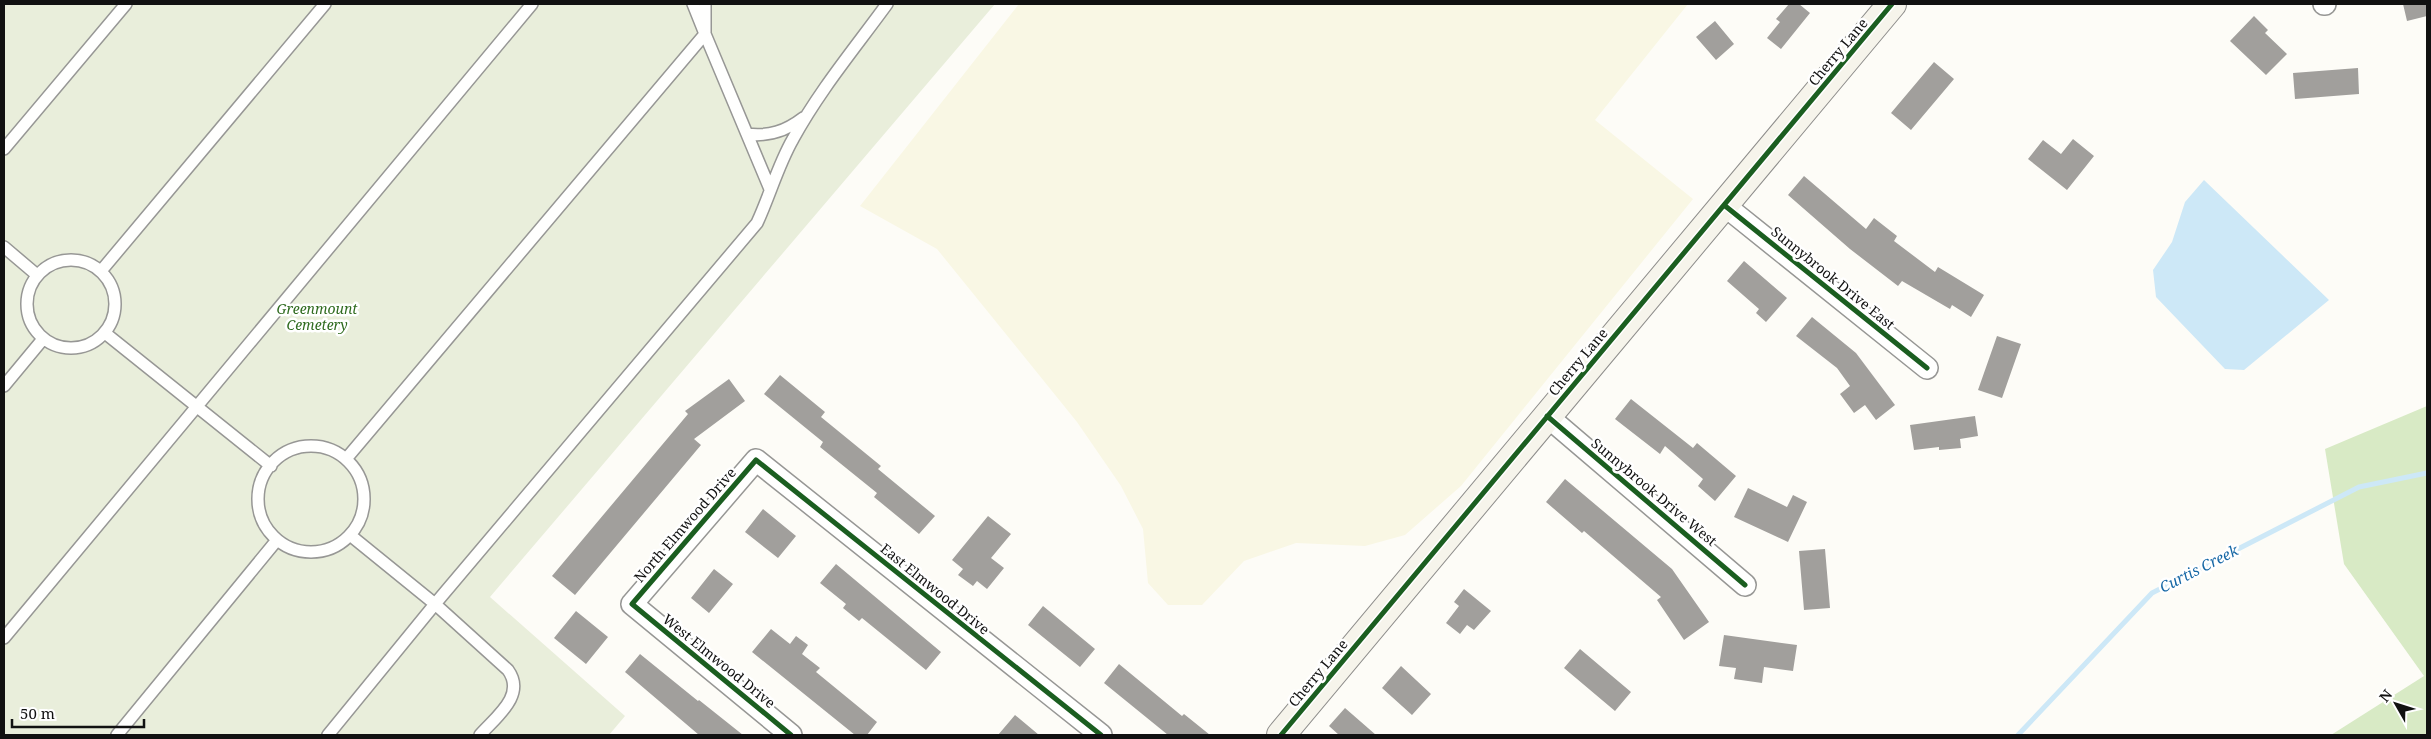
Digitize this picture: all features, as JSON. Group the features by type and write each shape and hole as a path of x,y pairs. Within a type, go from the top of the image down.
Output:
{"street":[{"name":"Cherry Lane","path":"1281,735 1892,4"},
{"name":"Sunnybrook Drive East","path":"1724,205 1927,368"},
{"name":"Sunnybrook Drive West","path":"1548,416 1745,585"},
{"name":"North Elmwood Drive","path":"632,604 756,460"},
{"name":"East Elmwood Drive","path":"756,460 1101,735"},
{"name":"West Elmwood Drive","path":"632,604 791,735"}],"lane":[{"path":"4,149 126,4"},
{"path":"101,271 325,4"},
{"path":"4,638 195,406 532,4"},
{"path":"692,4 770,188"},
{"path":"346,460 704,34 706,4"},
{"path":"328,735 435,604 758,223 770,188 792,140 807,115 887,4"},
{"path":"747,134 762,136 777,132 792,126 807,115"},
{"path":"4,247 37,275"},
{"path":"74,260 88,263 101,271 110,284 115,297 112,321 105,333 94,342 83,347 56,346 43,339 31,323 27,309 27,297 37,275 48,266 60,261 74,260"},
{"path":"105,333 270,466"},
{"path":"4,386 43,339"},
{"path":"304,447 325,448 346,460 360,479 364,495 363,511 350,535 340,544 326,550 309,552 294,550 277,540 267,529 258,501 260,486 270,466 290,451 304,447"},
{"path":"350,535 435,604 508,670 513,677 515,688 513,697 480,735"},
{"path":"117,735 277,540"}],"shaded area":[{"path":"1019,4 1688,4 1595,120 1693,199 1461,486 1405,535 1365,546 1296,543 1244,561 1202,605 1168,605 1148,583 1143,529 1121,486 1077,422 937,249 860,206"}],"green space":[{"name":"Greenmount Cemetery","path":"4,4 995,4 490,597 625,716 609,735 4,735"},
{"path":"2427,406 2427,735 2331,735 2424,676 2344,564 2325,449"}],"water":[{"path":"2204,180 2329,300 2244,370 2225,369 2156,297 2153,270 2172,242 2185,202"}],"building":[{"path":"1789,4 1799,4 1810,13 1781,49 1767,38 1780,22 1776,19"},
{"path":"2403,4 2427,4 2427,16 2407,21"},
{"path":"2254,16 2268,30 2265,33 2287,54 2266,75 2230,41"},
{"path":"1715,21 1734,44 1716,60 1696,37"},
{"path":"1934,62 1954,79 1911,130 1891,113"},
{"path":"2358,68 2359,94 2295,99 2293,73"},
{"path":"2073,139 2094,156 2067,190 2028,159 2043,140 2061,154"},
{"path":"1804,176 1866,229 1874,218 1897,236 1894,241 1935,272 1938,267 1984,295 1971,317 1952,305 1950,309 1902,281 1898,286 1850,249 1788,195"},
{"path":"1744,261 1787,298 1766,322 1756,313 1759,309 1727,281"},
{"path":"1812,317 1856,353 1895,405 1876,420 1865,405 1854,413 1840,394 1850,386 1837,368 1796,336"},
{"path":"1997,336 2021,344 2002,398 1978,390"},
{"path":"780,375 825,412 821,417 881,466 878,469 935,516 919,534 874,497 877,493 820,447 823,442 764,394"},
{"path":"729,379 745,401 694,439 701,445 575,595 552,576 688,414 685,411"},
{"path":"1631,399 1693,448 1697,443 1736,476 1715,501 1698,486 1703,479 1665,446 1660,454 1615,419"},
{"path":"1975,416 1978,436 1960,439 1961,448 1939,450 1939,447 1914,450 1910,425"},
{"path":"1565,479 1672,569 1709,622 1684,640 1657,600 1661,597 1584,531 1582,533 1546,502"},
{"path":"1748,488 1787,507 1793,495 1807,502 1788,542 1734,517"},
{"path":"763,509 796,536 778,558 745,532"},
{"path":"988,516 1011,534 991,558 1004,568 987,589 977,581 973,586 958,575 963,569 952,560"},
{"path":"1825,549 1830,608 1804,610 1799,551"},
{"path":"836,564 941,652 926,670 862,618 859,621 843,608 846,604 820,583"},
{"path":"714,569 733,584 709,613 691,598"},
{"path":"1464,589 1491,611 1474,630 1467,625 1460,634 1446,623 1459,606 1454,602"},
{"path":"1043,606 1095,649 1080,667 1028,625"},
{"path":"576,611 608,637 586,664 554,638"},
{"path":"771,629 790,644 796,636 808,645 802,654 820,668 816,672 877,722 867,735 855,735 752,652"},
{"path":"1724,635 1797,645 1793,671 1764,667 1762,683 1734,679 1736,668 1719,666"},
{"path":"1580,649 1631,692 1615,711 1564,668"},
{"path":"640,654 743,735 699,735 625,672"},
{"path":"1119,664 1182,716 1184,714 1210,735 1168,735 1104,683"},
{"path":"1401,666 1431,694 1412,715 1382,688"},
{"path":"1345,708 1376,735 1339,735 1329,726"},
{"path":"1015,715 1039,735 998,735"}],"waterway":[{"name":"Curtis Creek","path":"2018,735 2152,593 2359,487 2427,473"}],"cycle path":[{"path":"1281,735 1892,4"},
{"path":"1724,205 1927,368"},
{"path":"1547,416 1745,585"},
{"path":"791,735 632,604 756,460 1101,735"}]}
